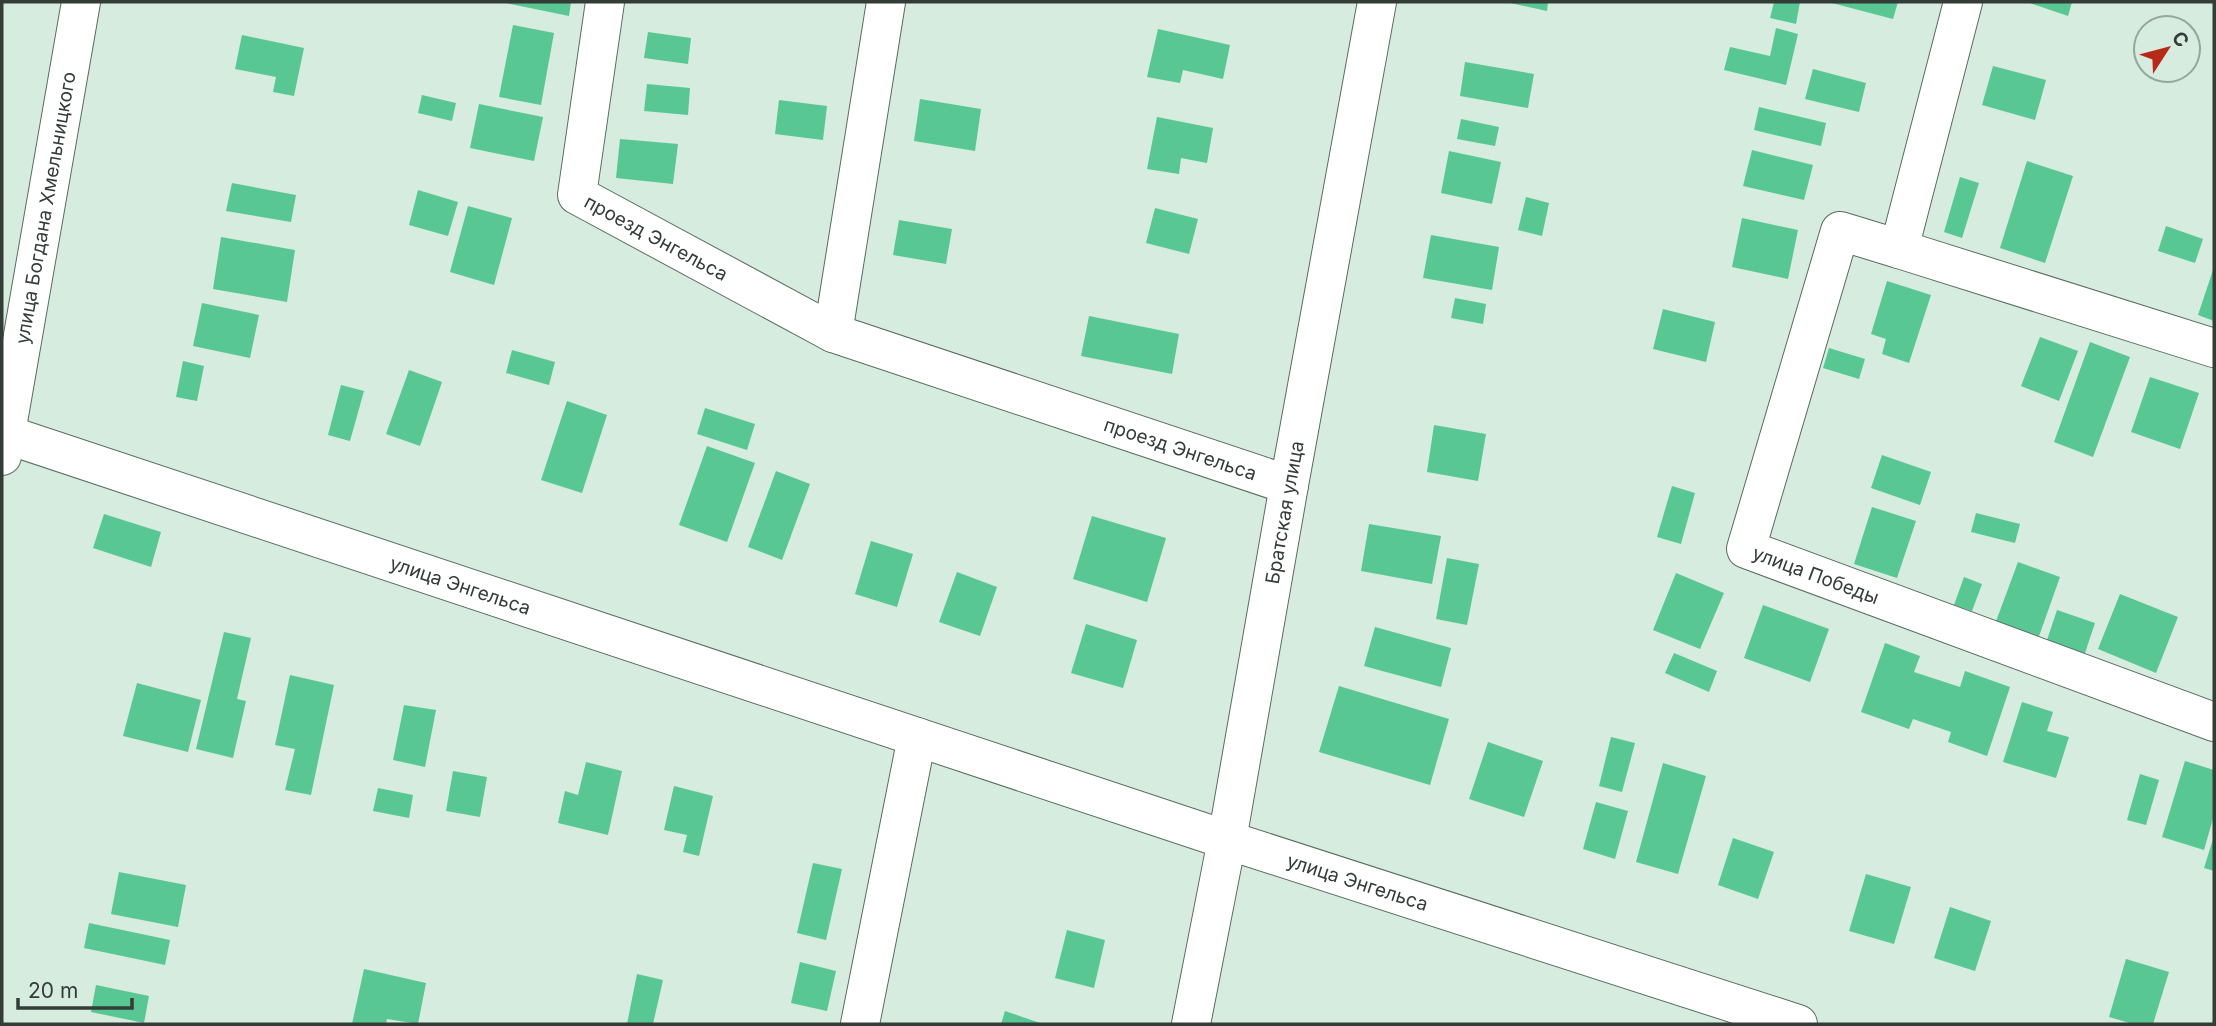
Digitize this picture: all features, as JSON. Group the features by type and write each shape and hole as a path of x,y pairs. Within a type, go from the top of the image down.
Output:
{"street":[{"name":"улица Богдана Хмельницкого","path":"3,441 81,2"},
{"name":"проезд Энгельса","path":"605,2 576,195 834,333 1289,485"},
{"path":"834,333 886,2"},
{"name":"Братская улица","path":"1191,1024 1227,840 1377,2"},
{"path":"1899,249 1963,2"},
{"name":"улица Победы","path":"2214,348 1840,231 1745,549 2214,722"},
{"name":"улица Энгельса","path":"3,441 1798,1024"},
{"path":"860,1024 917,737"}],"building":[{"path":"501,2 571,2 569,16"},
{"path":"1506,2 1548,2 1547,11"},
{"path":"1774,2 1800,2 1796,24 1770,18"},
{"path":"1828,2 1898,2 1893,19"},
{"path":"2027,2 2072,2 2068,16"},
{"path":"513,25 554,33 541,105 499,97"},
{"path":"1776,28 1798,34 1786,85 1724,70 1730,47 1770,56"},
{"path":"1158,29 1230,45 1223,79 1183,70 1180,83 1147,77"},
{"path":"648,32 691,38 688,64 644,58"},
{"path":"242,35 304,48 294,96 273,92 276,77 235,69"},
{"path":"1465,62 1534,74 1528,108 1460,96"},
{"path":"1993,66 2046,80 2035,120 1982,105"},
{"path":"1813,69 1866,83 1859,112 1805,99"},
{"path":"647,84 690,88 688,115 644,111"},
{"path":"422,95 456,103 452,121 418,113"},
{"path":"920,99 981,109 975,151 914,141"},
{"path":"779,100 827,106 823,140 775,134"},
{"path":"479,104 543,117 534,161 470,148"},
{"path":"1759,107 1826,123 1821,146 1754,130"},
{"path":"1157,117 1213,128 1207,163 1181,158 1179,174 1147,169"},
{"path":"1461,119 1499,127 1495,146 1457,139"},
{"path":"620,139 678,144 673,184 616,178"},
{"path":"1752,150 1813,165 1804,200 1743,186"},
{"path":"1449,151 1501,162 1492,204 1441,193"},
{"path":"2027,161 2073,176 2045,263 2000,248"},
{"path":"1960,177 1979,183 1962,238 1944,232"},
{"path":"232,183 296,195 291,222 226,211"},
{"path":"418,190 458,202 448,236 409,225"},
{"path":"1526,197 1549,203 1542,236 1518,230"},
{"path":"468,206 512,218 494,285 450,272"},
{"path":"1155,208 1198,219 1189,254 1146,243"},
{"path":"1742,218 1798,230 1788,279 1732,267"},
{"path":"899,220 952,229 946,264 893,255"},
{"path":"2166,226 2203,239 2195,263 2158,251"},
{"path":"1431,235 1499,247 1492,290 1423,278"},
{"path":"221,237 295,250 287,302 213,289"},
{"path":"2214,267 2214,321 2198,315"},
{"path":"1887,281 1931,295 1909,363 1882,354 1886,339 1871,334"},
{"path":"1455,298 1486,304 1483,324 1451,318"},
{"path":"202,303 259,315 250,358 193,346"},
{"path":"1663,309 1715,322 1706,362 1653,349"},
{"path":"1089,316 1179,334 1172,374 1081,356"},
{"path":"2040,337 2078,351 2059,401 2021,386"},
{"path":"2090,342 2130,357 2093,457 2054,442"},
{"path":"1829,348 1865,359 1859,379 1823,368"},
{"path":"512,350 555,362 549,385 506,373"},
{"path":"183,361 204,366 197,401 176,397"},
{"path":"409,370 442,382 420,446 386,434"},
{"path":"2150,377 2199,393 2180,449 2131,432"},
{"path":"341,385 364,391 350,441 328,435"},
{"path":"567,401 607,415 582,493 541,480"},
{"path":"705,408 755,424 747,450 697,434"},
{"path":"1434,425 1486,434 1478,481 1427,472"},
{"path":"707,446 755,463 727,542 679,525"},
{"path":"1882,455 1931,472 1920,505 1871,488"},
{"path":"776,471 810,484 782,560 748,547"},
{"path":"1672,486 1695,493 1681,544 1657,537"},
{"path":"1872,507 1916,521 1897,578 1854,564"},
{"path":"1976,513 2020,524 2015,543 1971,532"},
{"path":"104,514 161,532 151,567 93,548"},
{"path":"1092,516 1166,538 1147,602 1073,579"},
{"path":"1369,524 1441,536 1432,584 1361,571"},
{"path":"871,541 913,554 897,607 855,594"},
{"path":"1447,558 1479,564 1467,625 1436,619"},
{"path":"2018,562 2060,577 2038,639 1995,624"},
{"path":"957,572 997,587 980,636 939,622"},
{"path":"1676,573 1724,593 1700,649 1653,630"},
{"path":"1964,577 1982,584 1972,611 1954,605"},
{"path":"2120,594 2178,617 2156,673 2098,649"},
{"path":"1763,605 1829,629 1810,682 1744,658"},
{"path":"2057,610 2095,623 2084,656 2046,643"},
{"path":"1086,624 1137,640 1123,688 1071,673"},
{"path":"1375,627 1451,648 1441,687 1364,666"},
{"path":"224,632 251,638 237,699 246,701 233,758 196,749"},
{"path":"1885,643 1920,656 1914,672 1960,687 1965,671 2010,687 1987,756 1948,742 1951,732 1913,719 1909,729 1861,712"},
{"path":"1674,653 1717,671 1709,692 1665,673"},
{"path":"290,675 334,685 311,795 285,790 295,749 275,745"},
{"path":"137,683 201,700 188,752 123,736"},
{"path":"1339,686 1449,719 1430,785 1319,752"},
{"path":"2022,702 2053,712 2047,731 2069,737 2056,778 2003,762"},
{"path":"404,705 436,710 425,767 393,760"},
{"path":"1611,737 1635,743 1622,792 1599,786"},
{"path":"1488,742 1543,761 1524,817 1469,799"},
{"path":"2185,761 2214,770 2214,815 2204,850 2162,837"},
{"path":"586,762 622,771 608,835 558,823 565,791 578,795"},
{"path":"1663,763 1706,776 1678,874 1636,862"},
{"path":"453,771 487,777 480,817 446,811"},
{"path":"2140,774 2159,780 2146,825 2127,820"},
{"path":"674,786 713,796 699,856 683,852 687,835 664,830"},
{"path":"378,788 413,795 409,818 373,811"},
{"path":"1596,802 1628,811 1615,859 1583,849"},
{"path":"2214,836 2214,871 2204,868"},
{"path":"1733,838 1774,852 1758,899 1718,885"},
{"path":"813,863 842,869 826,940 797,933"},
{"path":"119,872 186,885 178,927 111,914"},
{"path":"1866,874 1911,887 1894,944 1849,931"},
{"path":"1950,907 1991,921 1975,971 1934,958"},
{"path":"89,923 170,940 165,965 84,948"},
{"path":"1067,930 1105,940 1094,988 1055,978"},
{"path":"2126,959 2169,972 2153,1024 2133,1024 2109,1017"},
{"path":"800,962 836,971 827,1011 791,1003"},
{"path":"364,969 426,983 418,1024 387,1019 386,1024 352,1024"},
{"path":"637,974 663,980 653,1024 627,1024"},
{"path":"96,985 149,996 144,1023 91,1012"},
{"path":"1005,1011 1043,1024 1001,1024"}]}
